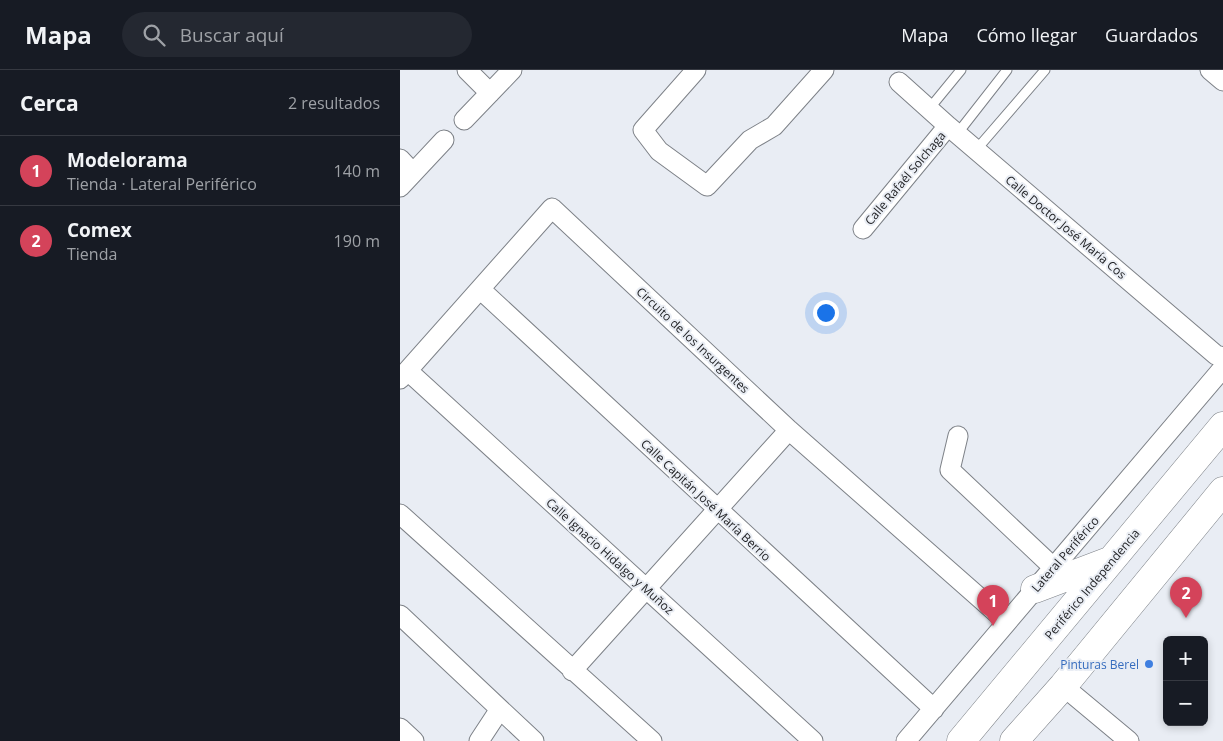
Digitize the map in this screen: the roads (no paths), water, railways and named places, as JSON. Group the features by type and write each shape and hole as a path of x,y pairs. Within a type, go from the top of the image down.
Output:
{"highway":[{"name":"Periférico Independencia","path":"961,741 1223,426"},
{"path":"1014,741 1063,686 1223,491"},
{"path":"1035,589 1111,561"}],"street":[{"path":"467,70 490,93"},
{"path":"464,120 512,70"},
{"path":"696,70 643,130 659,151 707,186 750,140 774,126 824,70"},
{"path":"1210,70 1223,81"},
{"name":"Calle Doctor José María Cos","path":"899,82 1221,364"},
{"name":"Calle Rafaél Solchaga","path":"863,229 952,130"},
{"path":"400,187 444,140"},
{"path":"400,159 413,172"},
{"name":"Circuito de los Insurgentes","path":"404,375 552,208 789,430 1007,622"},
{"name":"Calle Capitán José María Berrio","path":"480,289 716,510 934,709"},
{"name":"Lateral Periférico","path":"906,741 1054,568 1221,364"},
{"name":"Calle Ignacio Hidalgo y Muñoz","path":"404,375 813,741"},
{"path":"572,671 789,430"},
{"path":"958,436 950,470 1054,568"},
{"path":"400,514 572,671 652,741"},
{"path":"400,616 534,741"},
{"path":"1063,686 1129,741"},
{"path":"482,740 500,709"},
{"path":"400,728 414,741"}],"lane":[{"path":"924,104 962,70"},
{"path":"952,130 1007,70"},
{"path":"976,150 1045,70"}],"place":[{"name":"Comex","path":"1186,618"},
{"name":"Modelorama","path":"993,626"},
{"name":"Pinturas Berel","path":"1149,664"}]}
